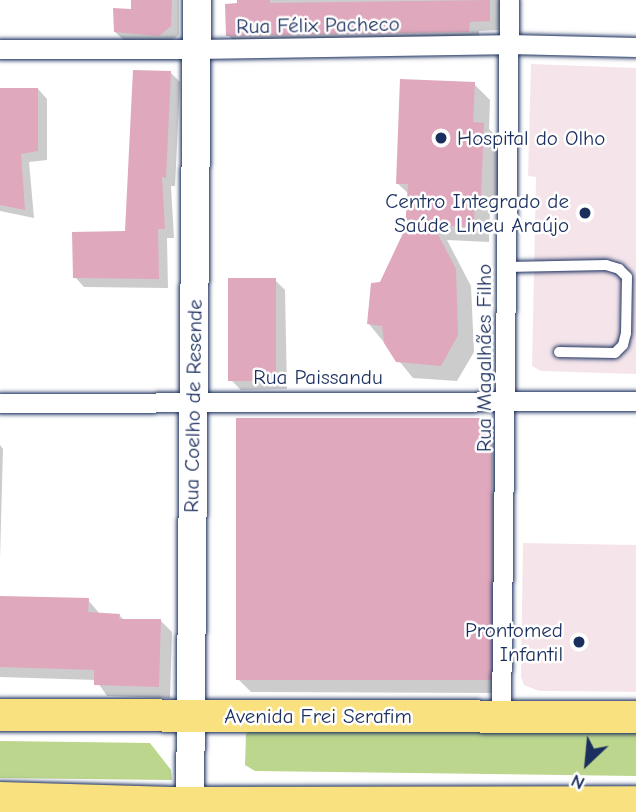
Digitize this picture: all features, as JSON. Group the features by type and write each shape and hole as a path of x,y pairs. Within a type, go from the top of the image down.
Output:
{"main road":[{"name":"Rua Coelho de Resende","path":"190,807 197,0"},
{"name":"Avenida Frei Serafim","path":"0,715 636,717"},
{"path":"0,799 190,807 515,807 636,802"}],"street":[{"name":"Rua Magalhães Filho","path":"501,717 507,399 509,0"},
{"name":"Rua Félix Pacheco","path":"0,49 508,44 636,47"},
{"name":"Rua Paissandu","path":"0,403 507,399 636,401"}],"lane":[{"path":"507,267 606,265 619,269 627,277 626,333 623,345 615,354 559,352"}],"shaded area":[{"name":"Centro Integrado de Saúde Lineu Araújo","path":"531,64 636,68 636,374 541,371 532,366 536,177 528,176"},
{"name":"Prontomed Infantil","path":"523,543 636,545 636,692 539,691 524,685 521,677"}],"green space":[{"path":"252,730 636,732 636,776 255,771 245,765 246,734"},
{"path":"0,741 150,743 171,770 172,780 0,778"}],"building":[{"path":"131,0 172,0 171,26 159,36 114,32 113,8 131,9"},
{"path":"237,0 270,0 270,3 490,0 490,21 470,22 469,32 226,36 225,4 237,3"},
{"path":"133,70 171,71 166,178 162,177 165,229 158,229 159,279 73,278 72,232 125,231"},
{"path":"400,79 475,82 473,122 484,123 481,198 475,198 474,227 433,225 456,269 458,335 441,366 396,362 384,343 382,326 367,324 371,283 380,282 405,229 408,184 396,184"},
{"path":"0,88 38,88 38,151 21,154 25,210 0,205"},
{"path":"228,278 276,278 276,381 228,381"},
{"path":"236,418 492,418 492,680 236,680"},
{"path":"0,596 89,598 88,612 120,614 119,619 161,619 159,687 94,685 94,670 0,667"}],"place":[{"name":"Hospital do Olho","path":"441,138"},
{"name":"Centro Integrado de Saúde Lineu Araújo","path":"585,213"},
{"name":"Prontomed Infantil","path":"579,642"}]}
